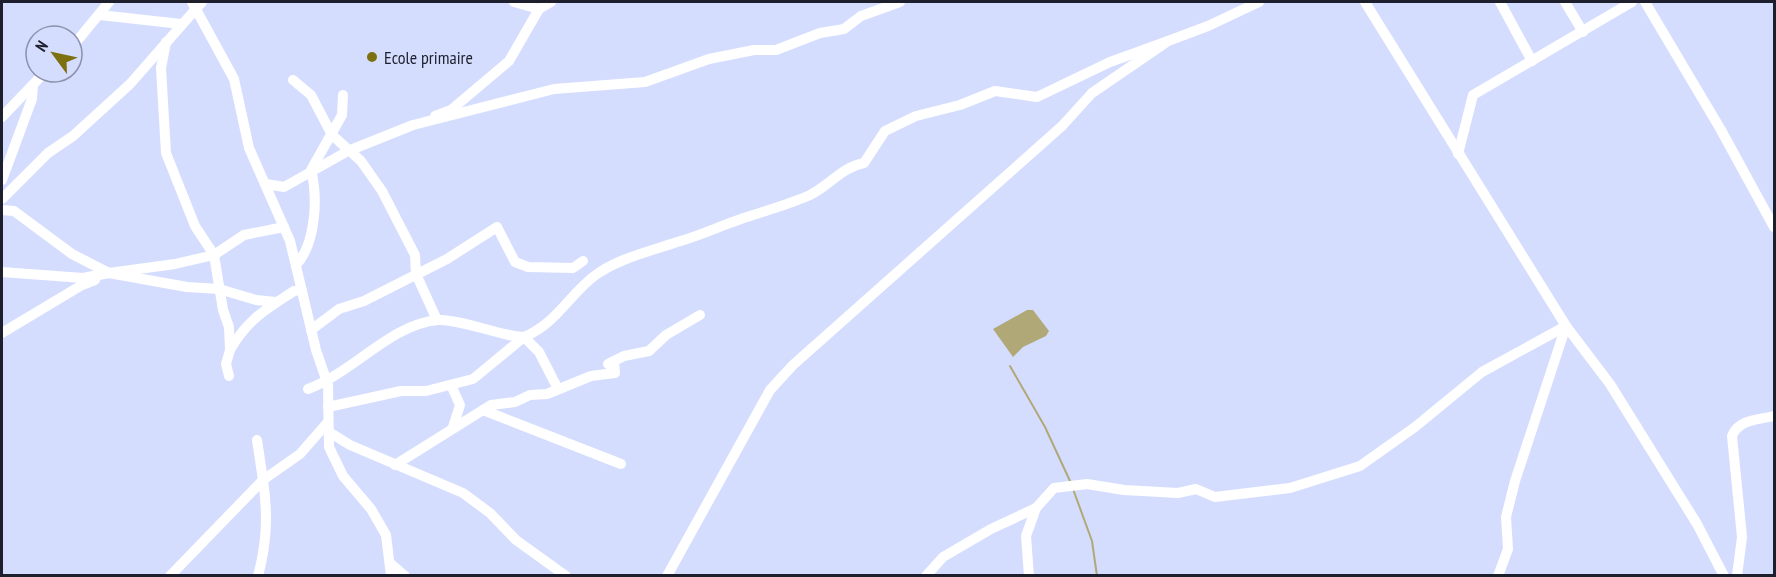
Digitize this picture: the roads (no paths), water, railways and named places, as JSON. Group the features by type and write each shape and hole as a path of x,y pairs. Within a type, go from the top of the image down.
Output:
{"street":[{"path":"84,33 109,2"},
{"path":"514,2 539,9"},
{"path":"266,184 284,187 348,151 451,110 508,61 539,9 551,2"},
{"path":"413,125 491,107 510,99 561,87 645,82 709,59 754,50 766,52 784,48 820,33 843,29 861,16 900,2"},
{"path":"328,407 401,391 426,391 473,379 524,337 555,317 565,302 598,273 642,254 811,194 852,165 864,163 885,131 916,116 960,105 995,91 1037,97 1110,62 1208,26 1259,2"},
{"path":"1365,2 1566,326 1610,384 1697,524 1724,576"},
{"path":"1500,2 1532,61"},
{"path":"1565,2 1583,32"},
{"path":"1458,154 1473,95 1632,2"},
{"path":"1646,2 1774,227"},
{"path":"2,199 48,153 96,117 144,69 197,3 234,79 249,148 284,227 296,265 311,330 327,382 329,447 343,476 371,509 386,535 391,576"},
{"path":"100,15 181,24"},
{"path":"667,576 770,390 793,364 1062,126 1092,93 1168,41"},
{"path":"166,42 161,68 166,153 195,226 214,255 219,289 229,327 230,350"},
{"path":"293,80 310,95 332,135 368,170 382,190 415,255 416,274 437,320"},
{"path":"2,117 33,85"},
{"path":"2,180 32,99 33,85"},
{"path":"296,265 305,250 313,225 316,188 311,170 342,115 343,95"},
{"path":"465,99 475,104 491,107"},
{"path":"2,210 14,211 72,254 109,273 188,287 219,289 256,300 276,302"},
{"path":"2,272 83,278 175,264 214,255 244,235 284,227"},
{"path":"311,330 339,309 364,301 447,259 497,227 515,262 528,267 573,268 583,261"},
{"path":"2,333 82,285 109,273"},
{"path":"228,376 226,364 230,350 243,328 254,316 294,291 302,290"},
{"path":"395,465 491,405 515,402 530,395 547,394 578,379 615,373 614,361 650,351 666,335 700,315"},
{"path":"308,389 327,382 386,340 420,322 437,320 465,323 494,329 517,338 524,337"},
{"path":"1029,576 1026,536 1036,508 1054,488 1071,484 1178,493 1196,489 1215,497 1290,488 1360,466 1415,427 1482,372 1566,326"},
{"path":"1498,576 1508,549 1506,517 1515,481 1566,326"},
{"path":"524,337 539,352 558,389"},
{"path":"451,385 460,405 453,428"},
{"path":"483,410 621,464"},
{"path":"1737,576 1742,537 1732,436 1735,428 1746,422 1774,416"},
{"path":"328,427 395,465 463,493 490,513 516,540 566,576"},
{"path":"170,576 263,480 300,454 328,427"},
{"path":"257,440 267,528 265,549 258,576"},
{"path":"926,576 943,558 991,529 1036,508"},
{"path":"391,564 405,576"}],"waterway":[{"path":"1010,366 1045,427 1070,481"},
{"path":"1073,489 1092,541 1097,576"}],"place":[{"name":"Ecole primaire","path":"372,57"}]}
